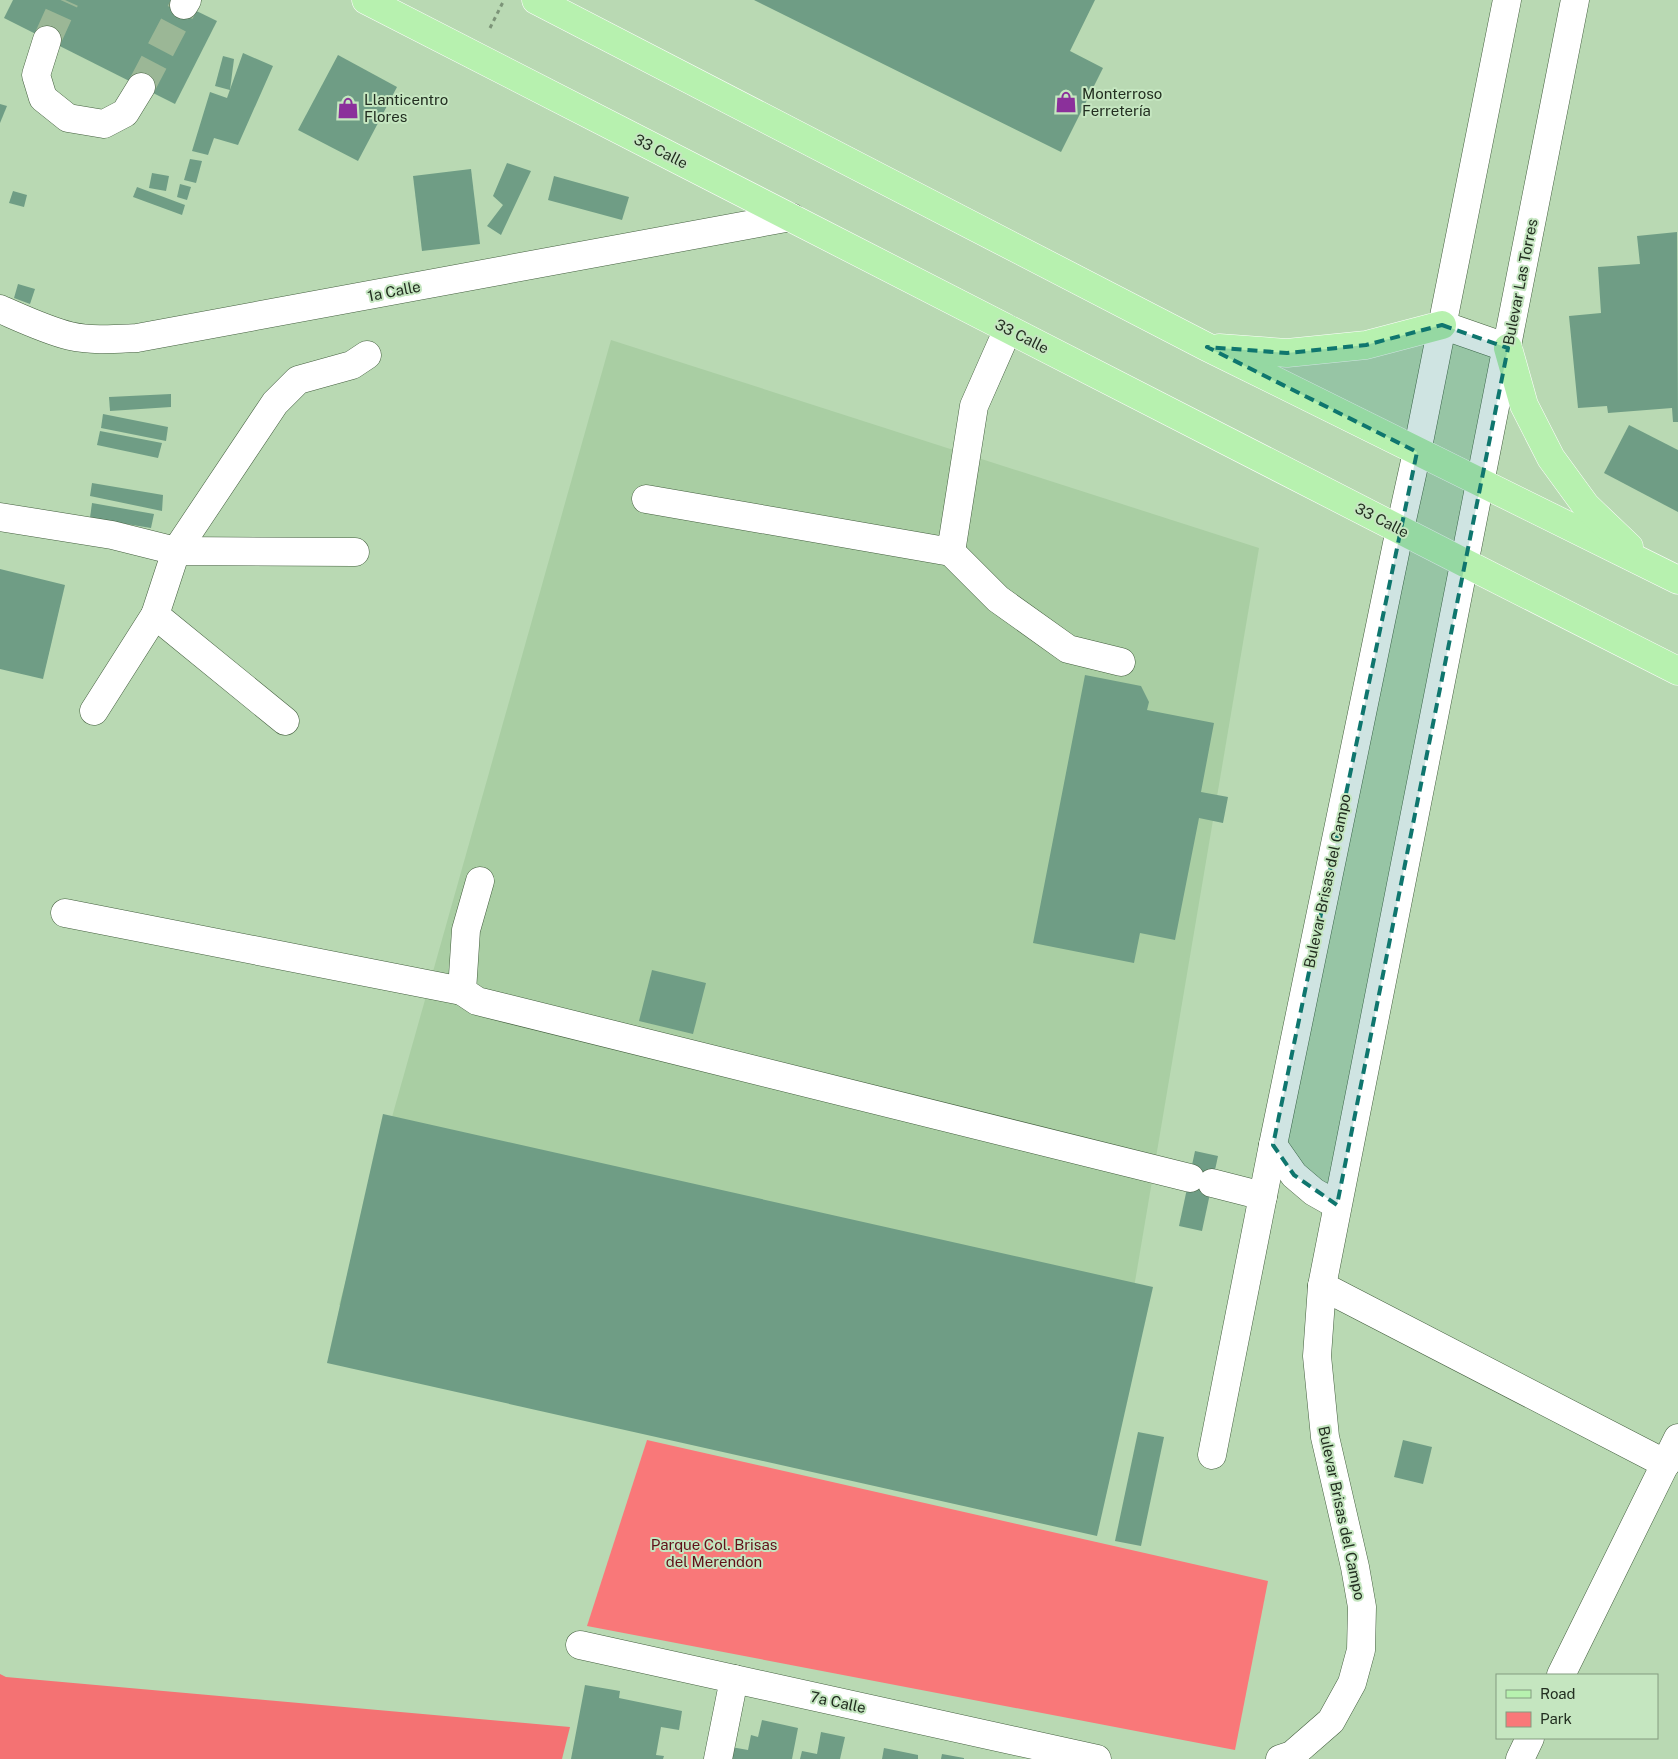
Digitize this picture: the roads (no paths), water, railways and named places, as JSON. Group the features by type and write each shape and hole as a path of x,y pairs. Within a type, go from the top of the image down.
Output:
{"main road":[{"name":"33 Calle","path":"366,0 1678,671"},
{"path":"536,0 1207,348 1678,580"},
{"path":"1207,348 1287,353 1366,345 1442,325"},
{"path":"1508,348 1524,405 1550,458 1586,506 1608,527 1629,547 1678,580"}],"street":[{"path":"1400,529 1418,452 1506,0"},
{"name":"Bulevar Las Torres","path":"1465,563 1576,0"},
{"path":"47,40 36,75 42,98 68,118 104,124 125,114 141,87"},
{"name":"1a Calle","path":"0,309 39,326 71,336 104,340 137,338 791,217"},
{"path":"1442,325 1508,348"},
{"path":"951,552 974,406 1008,329"},
{"path":"94,711 155,615 176,551 276,403 298,380 352,365 367,355"},
{"path":"646,499 951,552 998,599 1068,648 1121,662"},
{"path":"0,517 112,534 176,551 355,552"},
{"name":"Bulevar Brisas del Campo","path":"1212,1455 1273,1145 1400,529"},
{"name":"Bulevar Brisas del Campo","path":"1280,1759 1292,1755 1331,1721 1352,1683 1362,1650 1362,1607 1325,1437 1317,1356 1322,1286 1465,563"},
{"path":"155,615 285,720"},
{"path":"462,991 466,930 480,881"},
{"path":"65,913 462,991 477,1001 1263,1196"},
{"path":"1273,1145 1294,1175 1314,1192 1337,1205"},
{"path":"1322,1286 1666,1464"},
{"path":"1561,1674 1678,1438"},
{"name":"7a Calle","path":"580,1645 1097,1759"},
{"path":"718,1759 734,1679"},
{"path":"1520,1759 1530,1739"}],"tunnel":[{"path":"47,40 65,0"},
{"path":"141,87 184,5"}],"place":[{"name":"Monterroso Ferretería","path":"1066,102"},
{"name":"Llanticentro Flores","path":"348,108"}],"park label":[{"name":"Parque Col. Brisas del Merendon","path":"714,1552"}]}
